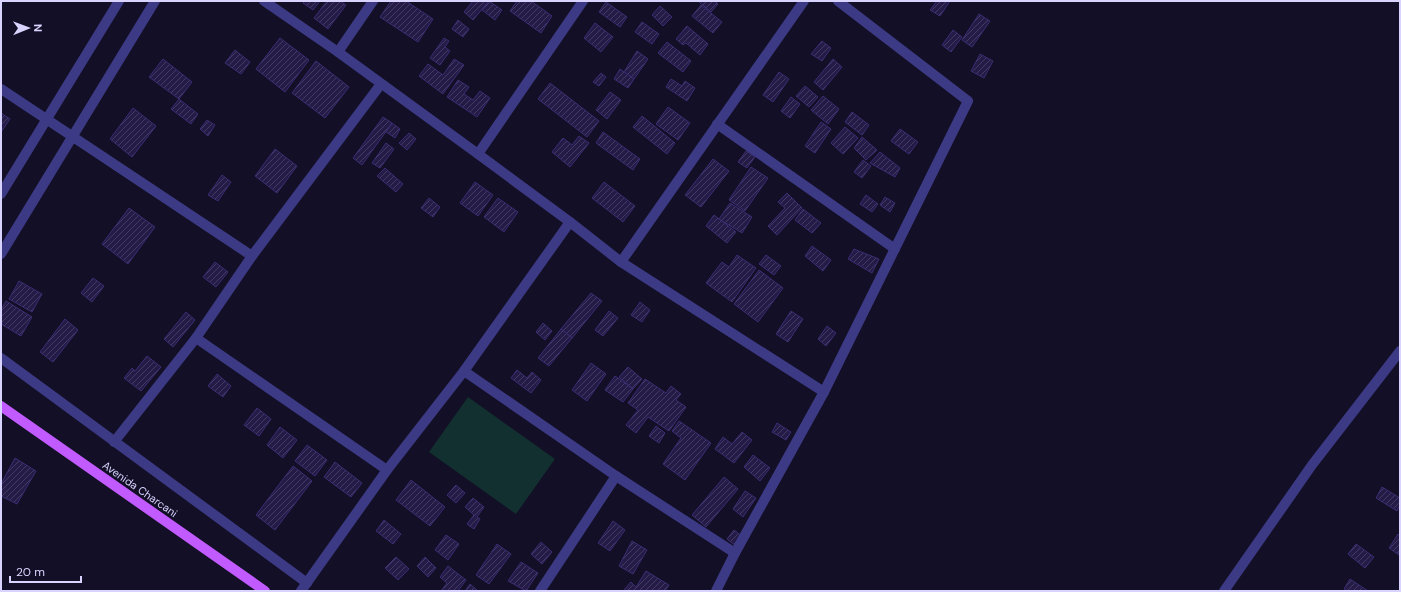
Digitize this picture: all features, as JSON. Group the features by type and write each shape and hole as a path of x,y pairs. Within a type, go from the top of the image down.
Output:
{"main road":[{"name":"Avenida Charcani","path":"1,406 265,591"}],"street":[{"path":"1,194 119,1"},
{"path":"1,254 155,1"},
{"path":"264,1 338,52 478,154 621,262 824,392"},
{"path":"338,52 373,1"},
{"path":"478,154 584,1"},
{"path":"621,262 804,1"},
{"path":"716,591 735,553 824,392 968,101 838,1"},
{"path":"114,442 196,338 252,256 381,84"},
{"path":"1,89 252,256"},
{"path":"717,124 895,249"},
{"path":"1,358 304,587 387,470 464,371 570,222"},
{"path":"196,338 387,470"},
{"path":"1224,591 1312,465 1400,351"},
{"path":"464,371 616,476 735,553"},
{"path":"540,591 616,476"}],"green space":[{"path":"468,397 555,459 516,514 429,452"}],"building":[{"path":"305,1 320,1 313,10 303,3"},
{"path":"327,1 340,1 346,5 328,29 314,18"},
{"path":"391,1 406,1 433,19 418,42 380,17"},
{"path":"473,1 489,1 473,20 464,12"},
{"path":"489,1 502,10 495,20 482,10"},
{"path":"517,1 531,1 552,16 541,33 510,11"},
{"path":"698,1 715,1 718,4 711,12"},
{"path":"937,1 950,1 940,16 930,10"},
{"path":"606,2 627,17 620,27 599,12"},
{"path":"701,5 722,22 713,33 692,16"},
{"path":"660,6 672,17 663,26 652,15"},
{"path":"979,14 990,21 972,47 962,40"},
{"path":"458,20 469,29 463,37 452,29"},
{"path":"642,22 659,34 652,44 635,32"},
{"path":"595,23 613,37 601,52 584,38"},
{"path":"687,26 708,44 700,55 686,43 683,45 676,39"},
{"path":"953,30 962,37 951,52 942,45"},
{"path":"280,38 309,60 285,92 256,69"},
{"path":"444,38 449,41 445,47 450,51 440,65 430,58"},
{"path":"822,41 831,48 822,61 811,54"},
{"path":"667,42 691,61 683,72 658,53"},
{"path":"235,50 250,62 241,74 225,63"},
{"path":"637,51 648,59 634,79 624,72"},
{"path":"980,54 993,61 984,78 971,71"},
{"path":"163,59 192,82 179,99 149,77"},
{"path":"454,59 464,65 443,94 419,76 428,64 443,75"},
{"path":"833,59 842,67 823,90 814,82"},
{"path":"316,61 349,87 325,118 292,93"},
{"path":"620,69 634,79 628,88 614,79"},
{"path":"779,72 789,79 773,102 763,95"},
{"path":"601,73 606,77 599,86 593,82"},
{"path":"671,79 682,86 685,81 695,88 687,101 666,87"},
{"path":"458,80 469,87 464,94 473,100 480,91 490,98 477,117 447,97"},
{"path":"550,83 599,121 587,137 538,99"},
{"path":"805,86 818,97 809,107 796,96"},
{"path":"610,92 621,100 607,119 596,110"},
{"path":"823,96 839,109 828,124 811,110"},
{"path":"791,97 800,104 790,118 781,111"},
{"path":"179,99 198,114 191,124 171,109"},
{"path":"668,107 690,123 678,140 656,124"},
{"path":"133,108 156,126 132,157 110,139"},
{"path":"852,112 869,125 862,135 845,122"},
{"path":"1,113 10,119 1,132"},
{"path":"642,116 675,143 667,154 633,127"},
{"path":"383,117 392,123 362,165 353,158"},
{"path":"207,120 215,125 208,136 200,129"},
{"path":"821,122 831,129 815,153 805,146"},
{"path":"392,123 400,129 395,138 386,132"},
{"path":"845,127 858,138 843,154 831,143"},
{"path":"900,129 918,142 909,154 891,141"},
{"path":"603,132 640,159 633,170 596,143"},
{"path":"409,133 416,139 407,150 399,143"},
{"path":"579,136 589,143 570,167 552,152 563,138 572,145"},
{"path":"862,137 877,150 866,160 854,148"},
{"path":"386,143 394,149 380,168 372,163"},
{"path":"275,149 297,166 277,193 255,176"},
{"path":"746,151 755,157 747,168 738,162"},
{"path":"880,152 900,168 895,177 870,163"},
{"path":"713,159 729,171 701,207 685,195"},
{"path":"863,160 871,166 862,178 854,172"},
{"path":"751,167 768,178 745,211 729,200"},
{"path":"385,168 403,184 396,192 377,176"},
{"path":"222,175 231,182 218,201 208,195"},
{"path":"475,182 493,195 478,216 460,203"},
{"path":"604,182 635,206 623,222 592,198"},
{"path":"787,193 802,208 777,235 768,226 785,208 778,202"},
{"path":"866,195 878,204 872,212 860,204"},
{"path":"885,197 895,203 890,212 880,205"},
{"path":"429,198 440,207 433,217 421,208"},
{"path":"498,198 518,212 504,232 484,217"},
{"path":"730,203 752,217 742,233 719,219"},
{"path":"129,208 155,227 128,264 102,244"},
{"path":"803,209 821,223 812,233 795,220"},
{"path":"714,215 736,232 727,243 706,226"},
{"path":"812,246 831,260 823,271 805,256"},
{"path":"854,249 879,259 872,273 848,259"},
{"path":"737,255 756,268 732,302 706,283 722,262 729,267"},
{"path":"766,255 781,266 774,275 759,264"},
{"path":"215,262 228,272 216,287 203,277"},
{"path":"759,270 783,288 758,322 734,304"},
{"path":"93,278 104,286 92,302 81,293"},
{"path":"19,281 42,294 32,312 9,299"},
{"path":"591,293 602,301 572,338 561,329"},
{"path":"6,301 32,317 21,336 1,324 1,310"},
{"path":"640,302 650,310 642,322 631,315"},
{"path":"609,311 618,318 603,336 595,330"},
{"path":"791,311 803,319 788,342 776,334"},
{"path":"186,312 195,320 173,347 164,339"},
{"path":"65,319 78,330 53,362 40,352"},
{"path":"543,323 552,331 545,340 536,332"},
{"path":"827,326 836,333 826,346 818,339"},
{"path":"561,329 572,338 549,366 538,358"},
{"path":"147,356 161,367 141,391 124,378 132,368 135,371"},
{"path":"591,363 606,374 587,401 572,390"},
{"path":"628,367 642,379 633,389 619,377"},
{"path":"517,370 527,378 532,372 541,380 531,393 511,378"},
{"path":"217,374 231,386 223,397 208,386"},
{"path":"615,376 633,389 623,402 605,390"},
{"path":"645,379 666,393 671,386 681,394 676,400 686,407 669,431 648,417 636,433 626,425 638,410 628,403"},
{"path":"257,408 271,419 259,436 244,425"},
{"path":"679,421 711,443 685,480 663,464 681,438 672,431"},
{"path":"777,423 791,432 786,440 772,432"},
{"path":"656,426 665,433 659,443 649,436"},
{"path":"280,427 297,440 283,458 267,445"},
{"path":"742,432 752,440 734,463 715,449 723,437 732,444"},
{"path":"307,445 327,460 315,476 295,461"},
{"path":"753,455 770,468 760,481 744,467"},
{"path":"15,458 36,471 17,504 1,496 1,484"},
{"path":"335,462 362,483 351,497 324,477"},
{"path":"293,466 312,481 275,530 256,515"},
{"path":"724,477 738,489 706,527 692,515"},
{"path":"411,480 445,507 430,526 396,500"},
{"path":"456,485 465,493 456,503 447,495"},
{"path":"1382,487 1400,498 1400,505 1397,511 1376,498"},
{"path":"745,491 756,498 743,517 733,509"},
{"path":"473,498 484,507 477,517 480,519 474,529 467,524 474,515 465,507"},
{"path":"384,520 401,534 393,544 376,531"},
{"path":"613,521 625,530 610,551 598,543"},
{"path":"734,530 743,537 736,546 727,539"},
{"path":"1398,534 1400,536 1399,555 1389,548"},
{"path":"446,535 459,544 448,560 435,550"},
{"path":"632,541 647,550 633,574 619,566"},
{"path":"541,542 552,552 542,564 531,554"},
{"path":"497,544 511,554 489,584 476,575"},
{"path":"1356,544 1374,557 1365,568 1348,554"},
{"path":"396,557 409,569 398,580 385,568"},
{"path":"425,557 436,568 428,577 417,566"},
{"path":"521,562 538,573 526,591 508,581"},
{"path":"448,566 466,580 458,591 441,591 447,583 440,577"},
{"path":"646,571 669,585 665,591 623,591 631,582 636,587"},
{"path":"1350,579 1368,591 1348,591 1344,589"},
{"path":"470,584 478,591 465,591"}]}
